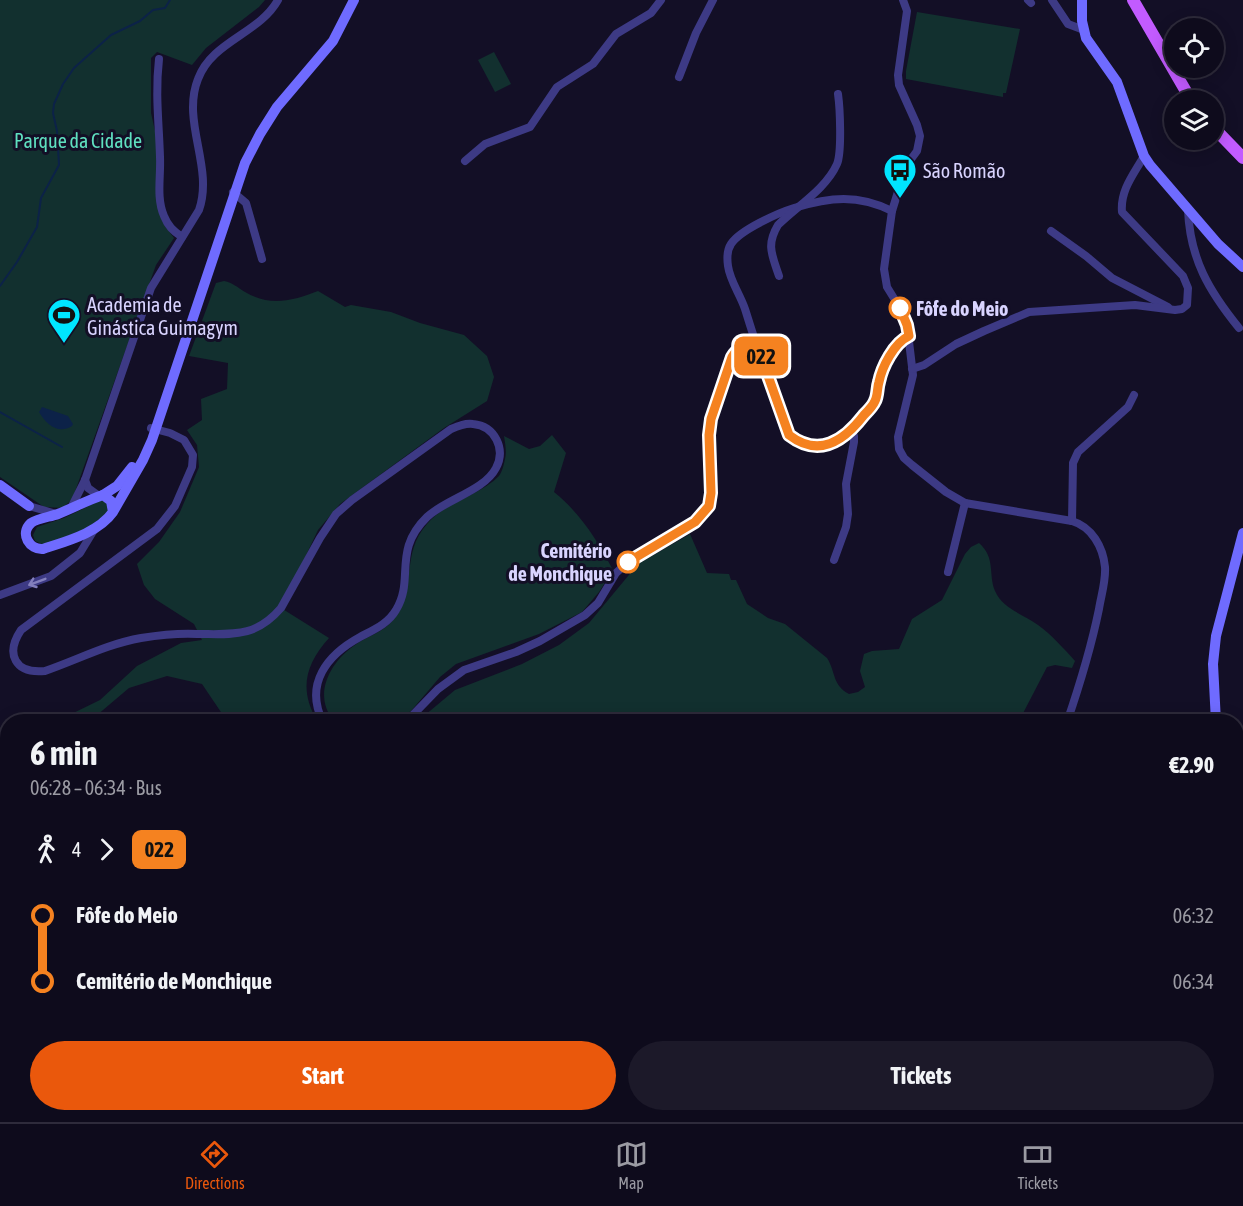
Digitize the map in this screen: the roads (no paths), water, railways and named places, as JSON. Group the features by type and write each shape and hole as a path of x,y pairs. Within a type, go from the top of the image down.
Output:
{"main road":[{"path":"1133,0 1185,90"},
{"path":"1224,138 1243,158"}],"street":[{"path":"71,508 85,480 154,280 199,210 202,200 204,181 193,113 193,96 198,78 213,55 264,18 278,0"},
{"path":"153,428 126,477 117,486 60,513 32,522 27,528 28,542 34,548 43,549 59,544 96,527 108,519 113,512 143,460 214,242 245,163 277,107 333,41 354,0"},
{"path":"465,161 485,144 530,127 557,87 593,64 616,34 651,13 661,0"},
{"path":"680,77 696,33 713,0"},
{"path":"1052,0 1068,24 1084,30"},
{"path":"1082,0 1084,30 1091,47 1118,82 1144,156 1218,244 1243,267"},
{"path":"907,1 908,11 898,75 903,95 917,125 920,143 917,152 906,166 892,212 884,278 890,294 905,319 912,369 911,386 898,437 899,449 912,465 946,492 965,503 1072,521 1086,527 1096,539 1103,554 1105,570 1091,649 1070,714"},
{"path":"159,59 156,99 160,206 171,229 182,237"},
{"path":"779,276 770,242 778,225 827,179 837,163 839,151 838,94"},
{"path":"912,369 924,365 956,344 1029,312 1134,305 1175,310 1187,305 1188,288 1183,276 1128,221 1122,212 1121,201 1126,187 1144,156"},
{"path":"235,193 246,203 262,259"},
{"path":"892,212 879,205 841,197 780,213 738,236 730,245 728,269 744,307 789,435 796,440 821,446 840,440 851,432 875,403 882,372 898,343 909,336"},
{"path":"1188,210 1193,248 1203,275 1212,292 1239,328"},
{"path":"1051,231 1112,278 1175,310"},
{"path":"414,714 438,689 464,670 516,652 585,615 598,603 616,573 627,563 702,515 709,506 711,493 709,435 717,398 732,357 740,348 756,342"},
{"path":"1072,521 1073,463 1078,452 1128,407 1134,395"},
{"path":"153,428 184,440 193,455 192,467 176,506 157,529 21,630 12,650 15,660 25,669 35,672 45,671 113,645 140,638 174,634 243,633 258,628 271,620 281,608 327,525 352,500 451,429 463,424 474,424 486,428 494,435 499,444 497,467 489,479 438,508 417,527 406,551 401,600 396,611 386,622 343,647 324,668 315,692 319,714"},
{"path":"834,560 846,527 848,514 846,484 854,442 851,432"},
{"path":"85,480 88,488 111,501 113,512"},
{"path":"1,487 29,506 45,512 60,513"},
{"path":"948,572 965,503"},
{"path":"29,506 32,522"},
{"path":"0,595 51,576 80,553 96,527"},
{"path":"1216,714 1213,664 1216,636 1243,533"},
{"path":"59,544 67,545 71,550 72,555 69,562"}],"water":[{"path":"42,407 68,416 72,426 62,429 53,427 39,412"}],"waterway":[{"path":"0,286 37,227 41,198 59,165 57,131 53,113 54,104 63,84 74,68 111,35 140,21 153,10 165,8 170,0"},
{"path":"0,412 62,447"}],"place":[{"name":"São Romão","path":"900,199"},
{"name":"Fôfe do Meio","path":"900,308"},
{"name":"Academia de Ginástica Guimagym","path":"64,344"},
{"name":"Cemitério de Monchique","path":"628,562"}],"park label":[{"name":"Parque da Cidade","path":"78,140"}]}
